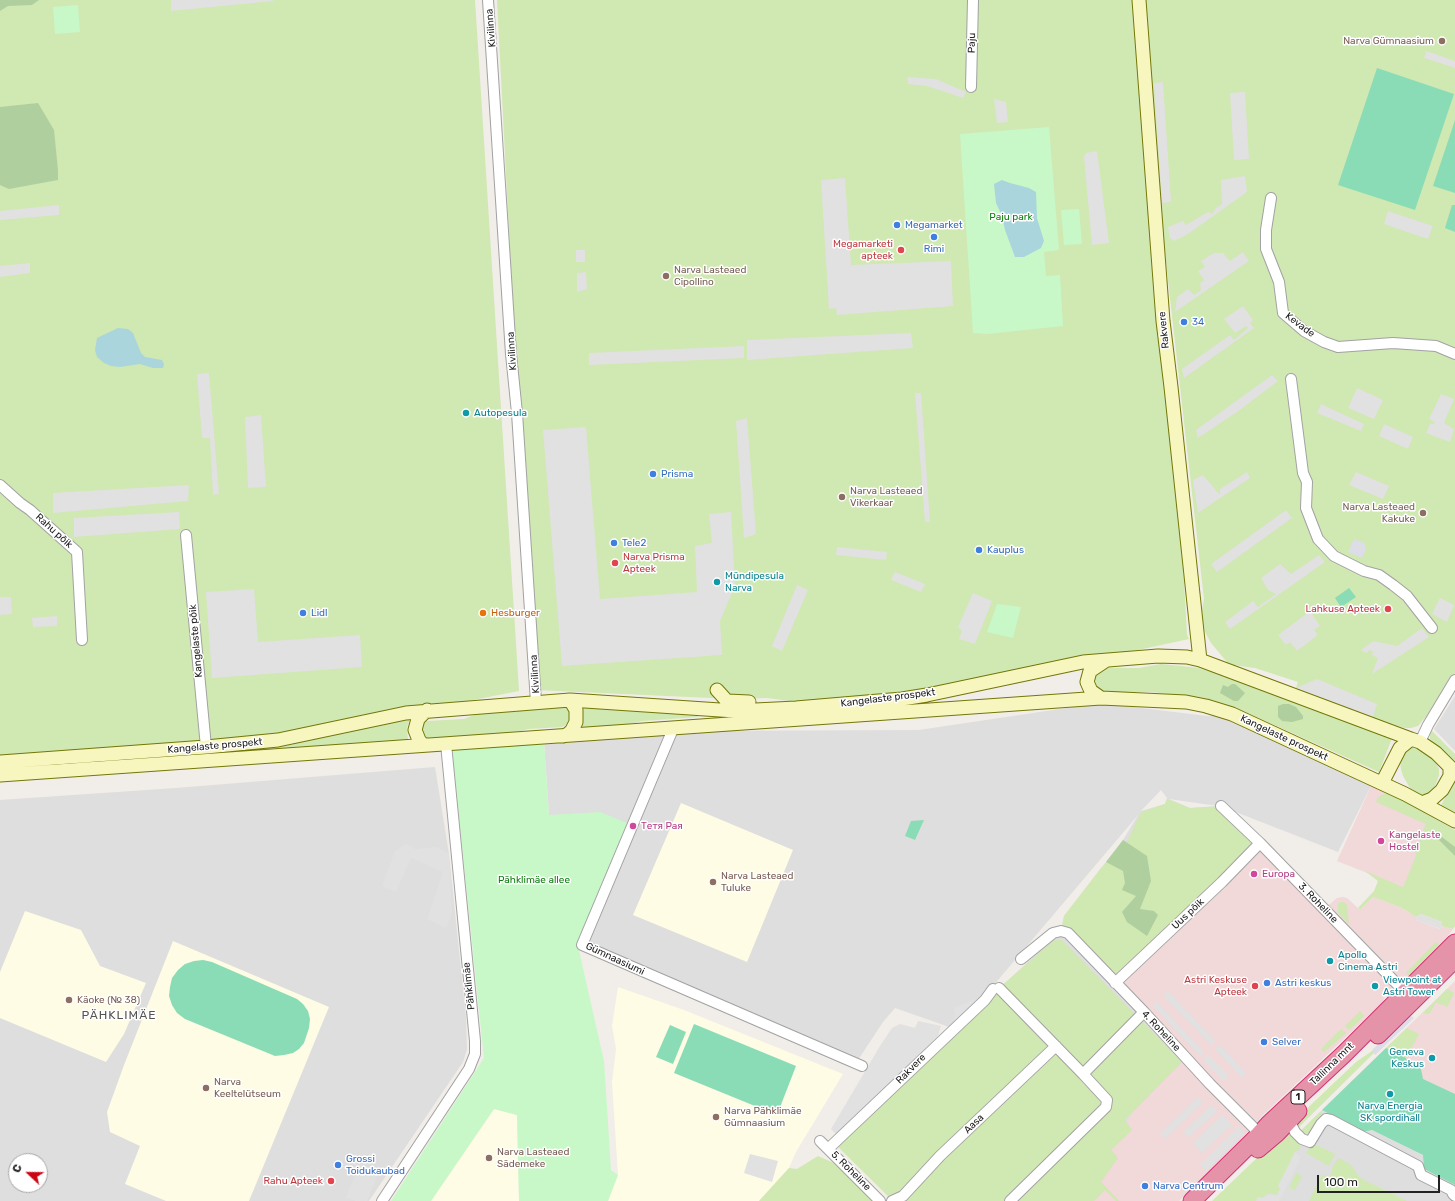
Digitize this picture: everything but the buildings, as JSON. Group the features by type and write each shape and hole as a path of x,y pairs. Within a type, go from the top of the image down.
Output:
{"highway":[{"name":"Tallinna mnt","path":"1192,1201 1262,1140 1289,1120 1408,998 1455,943"},
{"name":"Tallinna mnt","path":"1202,1201 1251,1155 1262,1140 1269,1124 1344,1054 1455,959"}],"main road":[{"name":"Rakvere","path":"1139,0 1163,321 1200,660"},
{"name":"Kangelaste prospekt","path":"0,762 206,748 278,740 406,713 427,710 536,702 570,700 735,711 796,708 902,699 1083,662 1158,656 1187,657 1200,660 1415,741 1436,753 1452,770"},
{"path":"1101,698 1090,691 1087,682 1090,671 1106,660"},
{"path":"716,690 727,701 773,703 796,708"},
{"name":"Kangelaste prospekt","path":"0,775 1101,698 1186,702 1232,714 1382,783 1455,821"},
{"path":"563,736 572,730 576,722 576,710 570,700"},
{"path":"427,710 418,719 415,730 422,744 427,745"},
{"path":"713,725 715,710"},
{"path":"1382,783 1400,748 1415,741"},
{"path":"1422,803 1432,799 1442,790 1452,770"}],"street":[{"name":"Kivilinna","path":"488,0 501,174 511,354 517,413 536,702"},
{"name":"Paju","path":"970,87 973,0"},
{"name":"Kevade","path":"1271,198 1266,230 1266,249 1279,282 1283,313 1304,332 1338,347 1393,343 1436,346 1455,354"},
{"path":"1291,379 1303,473 1307,482 1306,508 1318,539 1334,556 1364,571 1379,575 1393,585 1407,596 1432,628"},
{"name":"Rahu põik","path":"0,485 20,504 30,510 77,552 82,640"},
{"name":"Kangelaste põik","path":"186,535 206,748"},
{"path":"1415,741 1428,725 1455,680"},
{"name":"Gümnaasiumi","path":"673,728 582,946 862,1066"},
{"name":"Pähklimäe","path":"382,1201 469,1069 475,1054 476,1041 446,744"},
{"name":"3. Roheline","path":"1221,806 1260,843 1398,985 1408,998"},
{"name":"Uus põik","path":"1115,983 1222,882 1260,843"},
{"name":"4. Roheline","path":"1021,959 1053,933 1061,931 1068,933 1253,1128 1262,1140"},
{"name":"Rakvere","path":"828,1148 996,989 1056,1046"},
{"path":"1083,1074 1144,1012"},
{"path":"1010,1201 1106,1108 1107,1100 1056,1046"},
{"name":"Aasa","path":"892,1201 903,1196 940,1156 1056,1046"},
{"path":"1289,1120 1295,1132 1302,1139 1310,1142 1321,1124 1326,1119 1331,1120 1418,1166 1421,1175 1451,1190 1455,1196"},
{"name":"5. Roheline","path":"820,1141 880,1201"}],"shaded area":[{"path":"171,0 273,0 273,1 171,11"},
{"path":"1426,51 1455,61 1455,68 1424,58"},
{"path":"907,77 936,79 966,92 963,98 927,86 908,84"},
{"path":"1163,82 1171,202 1162,203 1154,83"},
{"path":"1245,92 1249,159 1234,160 1230,93"},
{"path":"994,99 1006,102 1008,122 997,123"},
{"path":"1097,151 1109,243 1092,245 1084,157 1086,153"},
{"path":"1245,176 1247,192 1188,234 1174,241 1170,238 1168,227 1183,221 1186,225 1208,212 1213,214 1215,209 1222,204 1221,180"},
{"path":"845,178 851,265 951,261 953,306 837,315 836,308 829,309 821,180"},
{"path":"59,205 59,215 0,220 0,211"},
{"path":"1388,211 1433,226 1428,239 1384,224"},
{"path":"576,250 585,250 585,262 576,262"},
{"path":"1243,252 1249,261 1175,312 1177,297 1188,289 1194,295 1201,290 1200,283 1204,280 1198,271 1205,267 1201,261 1214,253 1223,253 1230,261"},
{"path":"30,263 30,273 0,277 0,266"},
{"path":"586,272 587,289 577,292 577,273"},
{"path":"1243,306 1253,320 1250,323 1254,328 1184,378 1182,369 1230,335 1234,340 1248,328 1246,326 1235,333 1224,319"},
{"path":"911,333 913,348 747,360 747,340"},
{"path":"744,346 744,358 589,365 589,353"},
{"path":"209,373 219,494 213,495 210,438 202,438 197,374"},
{"path":"1272,375 1278,381 1240,410 1198,438 1196,430"},
{"path":"1357,388 1383,400 1374,419 1348,408"},
{"path":"915,393 921,393 930,522 925,522"},
{"path":"1441,394 1454,399 1444,423 1454,429 1450,442 1426,433 1430,424 1434,424 1435,422 1429,419"},
{"path":"1321,404 1364,424 1361,431 1317,413"},
{"path":"261,415 266,487 248,488 245,417"},
{"path":"747,418 756,534 744,538 736,421"},
{"path":"1384,424 1413,437 1408,449 1379,436"},
{"path":"586,427 600,599 697,592 695,546 712,543 709,514 731,512 735,586 720,621 722,655 562,666 543,430"},
{"path":"1247,472 1250,478 1198,513 1193,480 1203,475 1220,495 1220,489"},
{"path":"1356,472 1389,486 1383,499 1349,485"},
{"path":"189,485 188,501 53,513 53,493"},
{"path":"1286,510 1292,518 1217,572 1211,564"},
{"path":"179,512 180,529 74,537 74,518"},
{"path":"1354,539 1364,543 1366,549 1362,558 1348,552"},
{"path":"837,547 887,552 886,560 836,555"},
{"path":"1319,555 1325,562 1230,629 1225,622 1253,601 1258,607 1276,594 1268,590 1261,578 1280,564 1291,574"},
{"path":"895,572 925,584 921,592 891,580"},
{"path":"797,585 808,590 782,651 772,646"},
{"path":"254,589 258,642 360,635 362,667 212,678 206,592"},
{"path":"973,593 992,601 975,644 959,639 962,631 958,627"},
{"path":"0,597 11,597 12,614 0,615"},
{"path":"1440,598 1454,605 1447,622 1432,614"},
{"path":"1310,611 1320,626 1314,630 1318,635 1297,651 1290,642 1286,645 1278,635"},
{"path":"57,616 57,626 33,627 32,618"},
{"path":"1422,628 1429,637 1372,674 1378,658 1372,655 1373,652 1369,650 1367,653 1361,650 1373,641 1397,646"},
{"path":"1317,679 1377,704 1372,720 1296,688"},
{"path":"1455,696 1455,751 1434,729"},
{"path":"1100,703 1207,716 1222,716 1372,784 1338,852 1223,807 1184,1060 1100,1170 955,1029 895,1008 883,1022 858,1060 578,946 549,815 544,742 687,731 919,730","holes":["1161,790 1167,798 1165,804 1141,811","1169,799 1218,806 1190,808","1138,815 1123,840 1064,916 1061,931 959,1026"]},
{"path":"435,767 449,854 466,1018 467,1049 463,1062 369,1201 0,1201 0,800 176,788"},
{"path":"1372,784 1435,818 1403,887 1337,861"},
{"name":"Narva Lasteaed Tuluke","path":"681,803 793,850 747,962 633,915"},
{"path":"1260,843 1324,909 1337,898 1343,897 1347,898 1360,910 1373,897 1402,908 1416,917 1416,920 1440,929 1442,926 1453,929 1447,937 1393,991 1386,994 1383,1002 1262,1116 1253,1127 1179,1201 1070,1201 1100,1170 1133,1111 1184,1060 1115,983"},
{"path":"406,844 415,849 437,847 449,854 452,913 446,928 427,919 443,872 411,858 396,892 382,886 395,851"},
{"name":"Käoke (№ 38)","path":"25,911 81,930 100,966 146,983 124,1034 106,1062 0,1018 0,972"},
{"path":"1421,914 1442,922 1441,929 1416,920 1416,917"},
{"name":"Narva Keeltelütseum","path":"173,941 329,1007 249,1201 166,1201 125,1184 140,1146 110,1132 107,1112"},
{"path":"1455,981 1455,1185 1424,1169 1423,1155 1372,1130 1363,1132 1322,1110"},
{"name":"Narva Pähklimäe Gümnaasium","path":"618,987 684,1010 843,1074 796,1152 789,1168 759,1201 608,1201 618,1175 612,1082 616,1049 612,1026"},
{"path":"1168,991 1215,1041 1211,1045 1163,996"},
{"path":"990,993 955,1023 954,1008"},
{"path":"1157,1002 1204,1052 1200,1056 1153,1006"},
{"path":"1410,1015 1414,1018 1375,1055 1372,1050"},
{"path":"918,1021 941,1026 938,1036 837,1135 831,1129 892,1028 900,1024 915,1028"},
{"path":"1220,1045 1246,1073 1241,1077 1215,1049"},
{"path":"1208,1055 1229,1076 1224,1081 1203,1060"},
{"path":"1198,1097 1203,1102 1165,1139 1160,1134"},
{"path":"1211,1105 1217,1111 1188,1138 1183,1132"},
{"name":"Narva Lasteaed Sädemeke","path":"494,1109 517,1115 519,1201 431,1201"},
{"path":"1322,1110 1363,1132 1372,1130 1423,1155 1424,1169 1455,1185 1455,1201 1223,1201 1285,1146"},
{"path":"1222,1115 1232,1125 1202,1153 1193,1143"},
{"path":"1239,1126 1245,1133 1206,1171 1200,1165"},
{"path":"1295,1152 1301,1157 1279,1201 1256,1201 1258,1197 1262,1198 1269,1194 1277,1195 1280,1189 1278,1186"},
{"path":"750,1154 778,1161 772,1182 744,1173"},
{"path":"360,1164 379,1172 367,1201 356,1201 346,1197"}],"green space":[{"path":"0,0 475,0 519,691 247,744 0,758"},
{"path":"0,0 39,0 32,5 8,6 0,11"},
{"path":"497,0 1139,0 1187,635 1189,639 937,693 797,702 767,698 733,699 536,690 522,482"},
{"path":"1146,0 1455,0 1455,673 1428,714 1418,726 1405,728 1383,722 1296,688 1298,682 1255,668 1233,665 1227,662 1211,643 1200,621 1204,599 1161,218"},
{"path":"78,5 80,32 55,34 53,7"},
{"path":"1377,68 1454,94 1415,210 1338,185"},
{"path":"38,103 54,130 58,180 9,189 0,185 0,107"},
{"path":"1455,120 1455,193 1433,186"},
{"name":"Paju park","path":"1049,127 1059,250 1044,252 1046,276 1060,275 1063,326 987,334 973,333 960,134"},
{"path":"1452,205 1455,205 1455,232 1445,228"},
{"path":"1079,209 1082,244 1064,245 1061,210"},
{"path":"1349,588 1356,597 1341,607 1335,598"},
{"path":"997,604 1021,607 1013,638 987,632"},
{"path":"1161,664 1199,668 1221,675 1392,738 1379,772 1241,710 1189,697 1152,692 1101,692 1097,691 1092,681 1094,675 1104,668 1139,668"},
{"path":"1235,684 1245,693 1238,701 1234,701 1220,693 1223,685 1228,687"},
{"path":"1289,704 1296,707 1303,716 1303,719 1292,722 1282,721 1278,717 1278,706"},
{"path":"582,706 698,717 642,721 618,727 580,730 583,714"},
{"path":"567,708 571,715 569,723 562,727 528,729 511,734 424,739 419,727 421,723 427,721 464,719 482,712"},
{"path":"410,718 407,728 408,742 276,751 275,748"},
{"path":"1432,731 1455,754 1455,764 1430,739 1430,732"},
{"name":"Pähklimäe allee","path":"544,742 549,815 600,812 629,824 578,946 604,1061 611,1170 618,1175 608,1201 519,1201 517,1115 494,1109 431,1201 391,1201 484,1058 452,749"},
{"path":"1410,746 1433,757 1439,769 1439,775 1430,794 1424,796 1420,795 1410,788 1403,776 1400,762 1403,751"},
{"path":"1453,780 1455,781 1455,812 1441,806"},
{"path":"1390,793 1455,830 1455,926 1453,929 1442,926 1442,922 1421,914 1416,917 1402,908 1373,897 1360,910 1358,908 1374,891 1378,881 1365,871 1403,887 1416,856 1415,850 1426,824 1376,802 1378,797"},
{"path":"1167,799 1190,808 1221,806 1260,843 1115,983 1061,931 1064,916 1101,868 1128,840 1141,812 1165,804"},
{"path":"924,820 915,840 905,836 911,821"},
{"path":"1434,831 1455,847 1455,856 1432,833"},
{"path":"1123,840 1147,856 1151,881 1140,909 1154,911 1158,915 1147,936 1127,922 1122,912 1136,896 1122,890 1125,883 1123,871 1106,862"},
{"path":"1340,902 1344,902 1347,905 1349,924 1338,913 1338,904"},
{"path":"1061,939 1182,1062 1125,1120 1132,1130 1111,1150 1118,1158 1101,1182 1119,1201 1116,1201 1105,1190 1094,1201 893,1201 834,1143 999,988 1053,941"},
{"path":"1436,942 1439,945 1409,975 1406,973"},
{"path":"203,960 212,962 297,999 303,1004 308,1011 310,1019 309,1028 304,1043 299,1049 293,1053 275,1056 185,1019 177,1013 169,996 172,978 185,964"},
{"path":"1447,989 1454,993 1447,1007 1436,1002 1430,1013 1423,1013"},
{"path":"1360,1011 1364,1016 1349,1030 1345,1026"},
{"path":"694,1024 796,1066 777,1115 674,1073"},
{"path":"670,1025 686,1032 673,1064 656,1057"},
{"path":"1407,1028 1419,1034 1406,1058 1386,1048"},
{"path":"1341,1029 1346,1033 1324,1052 1321,1049"},
{"path":"1386,1048 1406,1058 1407,1062 1421,1069 1423,1079 1455,1094 1455,1185 1424,1169 1423,1155 1372,1130 1363,1132 1322,1110"},
{"path":"1375,1049 1375,1052 1298,1128 1295,1124 1296,1119 1356,1062"},
{"path":"1320,1112 1323,1114 1311,1132 1305,1134 1301,1131"},
{"path":"1284,1132 1289,1132 1301,1143 1300,1149 1295,1152 1277,1195 1269,1194 1262,1198 1258,1197 1256,1201 1212,1201"},
{"path":"1312,1143 1335,1154 1329,1166 1306,1153"},
{"path":"818,1156 836,1164 873,1201 759,1201 789,1168 797,1169"},
{"path":"1339,1158 1351,1165 1360,1178 1407,1201 1309,1201 1322,1175 1330,1177 1333,1165"},
{"path":"1296,1173 1302,1176 1295,1190 1289,1188"}],"water":[{"path":"1002,180 1029,188 1036,192 1037,218 1044,241 1041,248 1024,257 1015,257 1005,230 1002,216 996,203 994,184"},
{"path":"118,328 128,329 133,333 141,353 145,357 162,360 164,364 163,368 153,368 140,364 120,367 111,366 104,363 97,357 95,350 97,338"}],"place":[{"name":"Narva Gümnaasium","path":"1442,41"},
{"name":"Megamarket","path":"897,225"},
{"name":"Rimi","path":"934,237"},
{"name":"Megamarketi apteek","path":"901,250"},
{"name":"Narva Lasteaed Cipollino","path":"666,276"},
{"name":"34","path":"1184,322"},
{"name":"Autopesula","path":"466,413"},
{"name":"Prisma","path":"653,474"},
{"name":"Narva Lasteaed Vikerkaar","path":"842,497"},
{"name":"Narva Lasteaed Kakuke","path":"1423,513"},
{"name":"Tele2","path":"614,543"},
{"name":"Kauplus","path":"979,550"},
{"name":"Narva Prisma Apteek","path":"615,563"},
{"name":"Mündipesula Narva","path":"717,582"},
{"name":"Lahkuse Apteek","path":"1388,609"},
{"name":"Lidl","path":"303,613"},
{"name":"Hesburger","path":"483,613"},
{"name":"Тетя Рая","path":"633,826"},
{"name":"Kangelaste Hostel","path":"1381,841"},
{"name":"Europa","path":"1254,874"},
{"name":"Narva Lasteaed Tuluke","path":"713,882"},
{"name":"Apollo Cinema Astri","path":"1330,961"},
{"name":"Astri keskus","path":"1267,983"},
{"name":"Astri Keskuse Apteek","path":"1255,986"},
{"name":"Viewpoint at Astri Tower","path":"1375,986"},
{"name":"Käoke (№ 38)","path":"69,1000"},
{"name":"Selver","path":"1264,1042"},
{"name":"Geneva Keskus","path":"1432,1058"},
{"name":"Narva Keeltelütseum","path":"206,1088"},
{"name":"Narva Energia SK spordihall","path":"1390,1094"},
{"name":"Narva Pähklimäe Gümnaasium","path":"716,1117"},
{"name":"Narva Lasteaed Sädemeke","path":"489,1158"},
{"name":"Grossi Toidukaubad","path":"338,1165"},
{"name":"Rahu Apteek","path":"331,1181"},
{"name":"Narva Centrum","path":"1145,1186"}],"district":[{"name":"PÄHKLIMÄE","path":"119,1016"}]}
